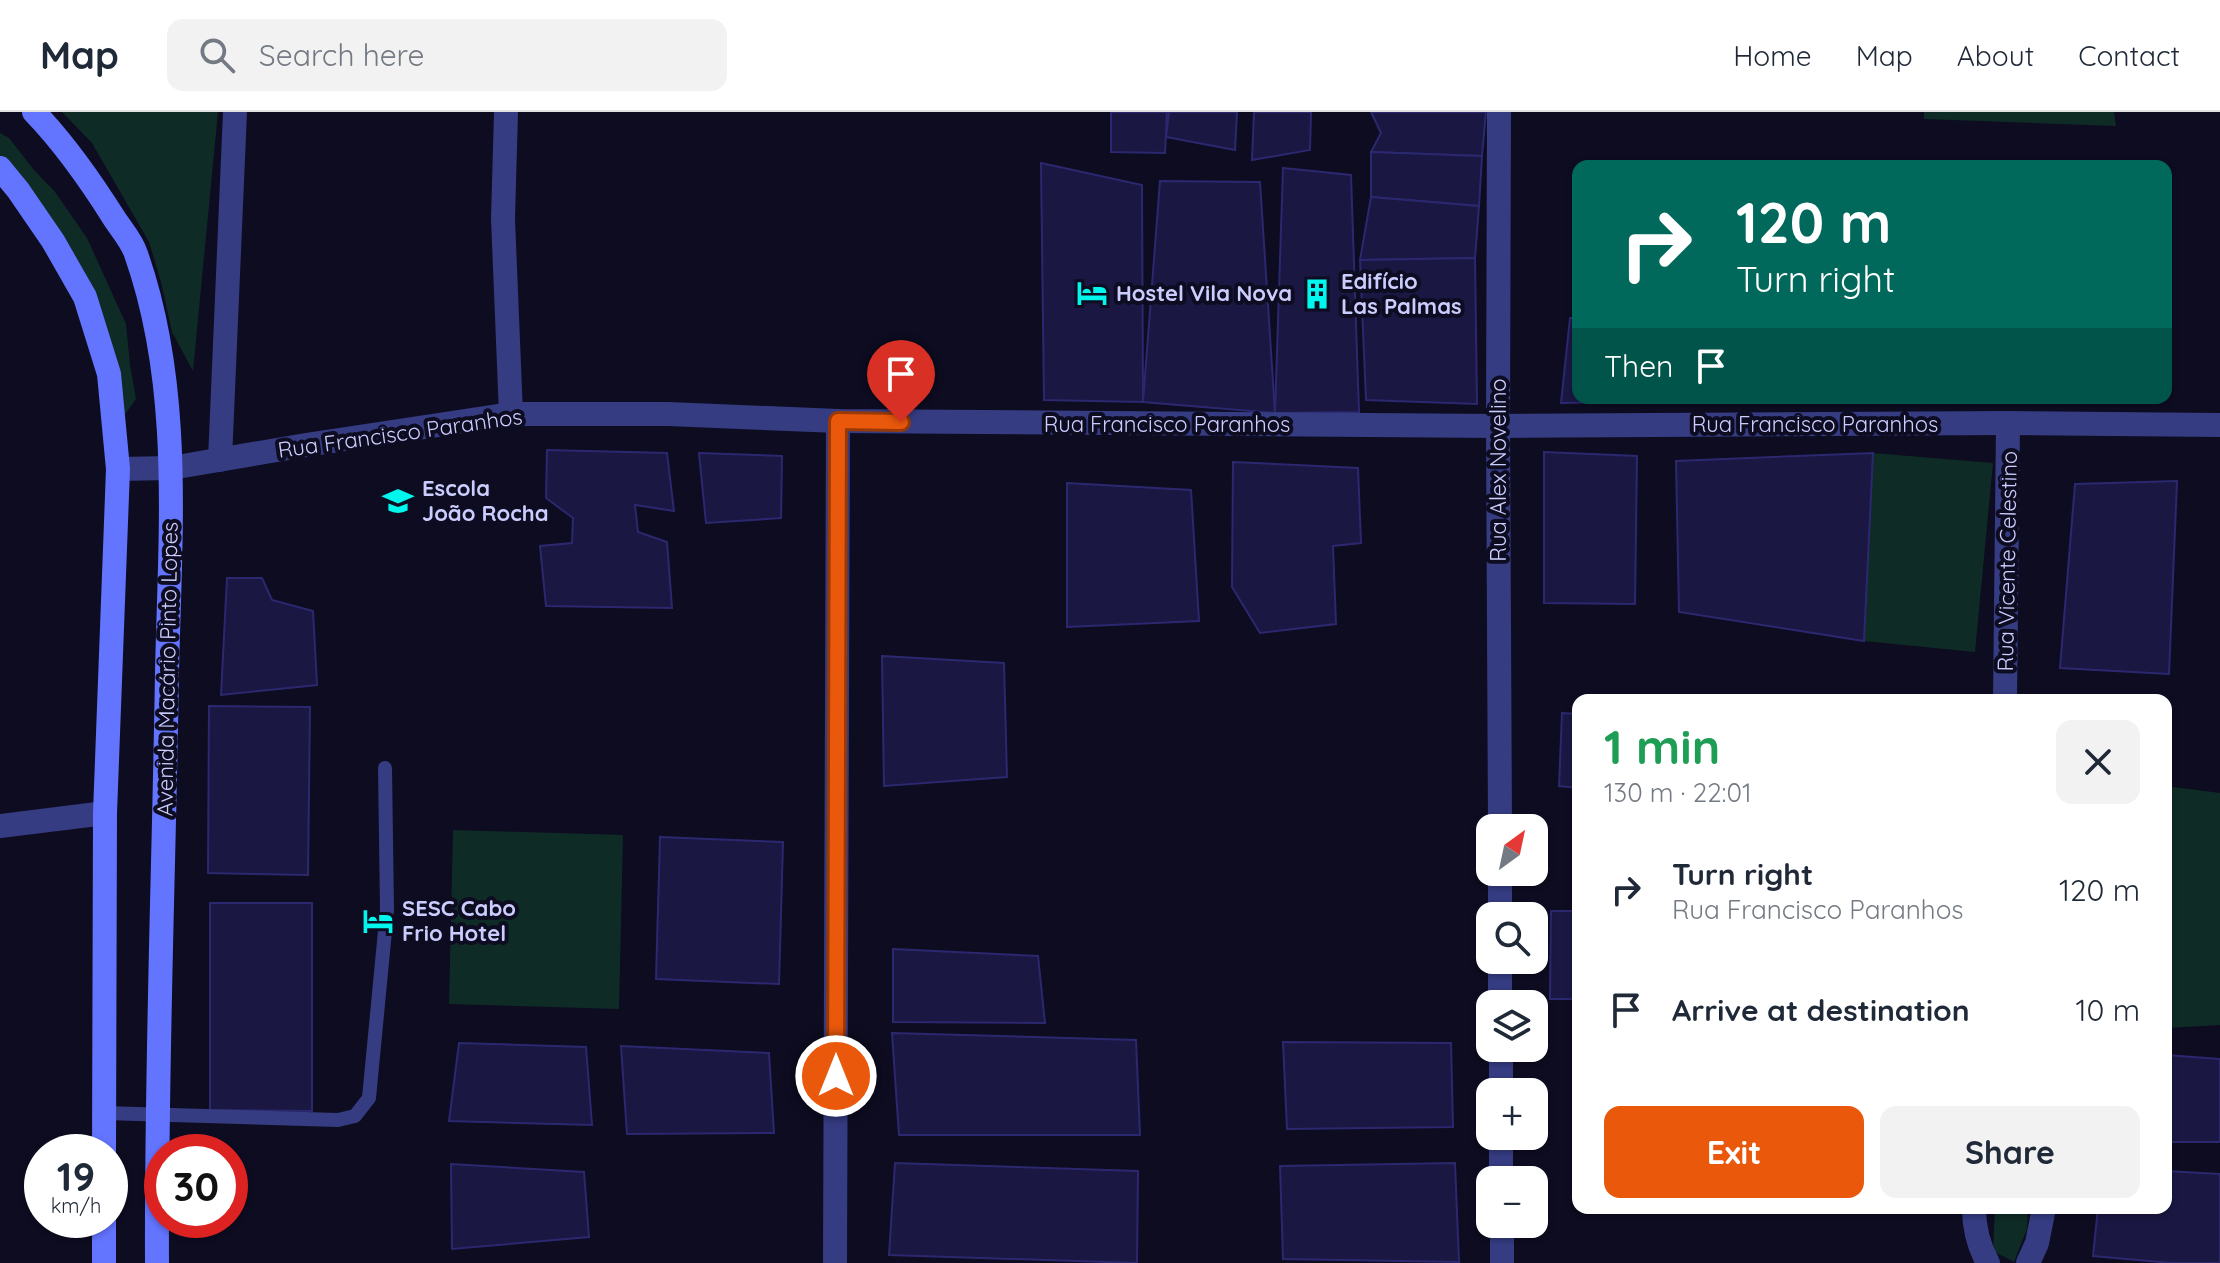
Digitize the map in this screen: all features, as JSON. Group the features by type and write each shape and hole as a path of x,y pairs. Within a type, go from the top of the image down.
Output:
{"main road":[{"name":"Avenida Macário Pinto Lopes","path":"34,112 83,170 135,250 154,315 164,386 171,468 156,1115 157,1263"},
{"path":"0,168 53,241 85,297 109,374 118,469 105,813 104,1134"},
{"path":"104,1238 104,1263"}],"street":[{"path":"220,460 235,112"},
{"path":"506,112 503,219 511,414"},
{"name":"Rua Alex Novelino","path":"1499,112 1500,814"},
{"name":"Rua Francisco Paranhos","path":"118,469 171,468 511,414 668,414 838,421 1498,426 2220,425"},
{"path":"835,1263 838,421"},
{"name":"Rua Vicente Celestino","path":"2005,694 2008,423"},
{"path":"0,826 105,813"},
{"path":"1974,1214 1974,1228 1988,1263"},
{"path":"2028,1263 2037,1243 2043,1214"},
{"path":"1502,1238 1502,1263"}],"lane":[{"path":"104,1113 338,1120 355,1116 369,1098 387,910 385,768"}],"green space":[{"path":"62,112 218,112 193,371 172,332 149,242 92,143"},
{"path":"1924,112 2114,112 2116,126 1924,119"},
{"path":"0,133 9,138 55,192 87,238 126,324 136,399 123,417 112,355 0,158"},
{"path":"1873,453 1993,463 1975,652 1864,641"},
{"path":"2172,787 2220,793 2220,1025 2172,1028"},
{"path":"453,830 623,835 619,1009 449,1004"},
{"path":"1995,1214 2028,1214 2027,1229 2014,1262 1993,1251"}],"building":[{"path":"1111,112 1167,112 1165,153 1111,152"},
{"path":"1169,112 1237,112 1235,150 1166,137"},
{"path":"1254,112 1311,112 1310,150 1252,160"},
{"path":"1371,112 1486,112 1482,156 1371,152 1381,133"},
{"path":"1371,152 1482,156 1479,206 1371,197"},
{"name":"Hostel Vila Nova","path":"1041,163 1142,185 1143,402 1044,400"},
{"name":"Edifício Las Palmas","path":"1283,168 1351,175 1359,412 1275,413"},
{"path":"1160,181 1260,182 1275,413 1143,402"},
{"path":"1371,197 1479,206 1475,258 1360,260"},
{"path":"1475,258 1477,404 1366,400 1360,260"},
{"path":"1570,318 1572,318 1572,403 1561,403"},
{"path":"547,450 667,453 674,511 635,505 638,532 667,542 672,608 546,606 540,546 572,543 573,518 546,498"},
{"path":"1544,452 1637,456 1635,604 1544,603"},
{"path":"699,453 782,456 781,518 706,523"},
{"path":"1873,453 1864,641 1679,612 1676,461"},
{"path":"1233,462 1358,468 1361,543 1333,546 1336,624 1260,633 1232,587"},
{"path":"2177,481 2169,674 2060,668 2075,484"},
{"path":"1067,483 1191,490 1199,621 1067,627"},
{"path":"227,578 262,578 272,600 313,611 317,685 221,695"},
{"path":"882,656 1004,663 1007,777 884,786"},
{"path":"209,706 310,707 308,875 208,873"},
{"path":"1562,713 1572,714 1572,787 1559,786"},
{"path":"660,837 783,842 779,984 656,979"},
{"path":"210,903 312,903 312,1111 210,1110"},
{"path":"1551,911 1572,911 1572,999 1550,999"},
{"path":"893,949 1038,956 1045,1023 893,1022"},
{"path":"892,1033 1136,1040 1140,1135 899,1135"},
{"path":"1283,1042 1451,1043 1453,1127 1287,1129"},
{"path":"459,1043 586,1047 592,1125 449,1121"},
{"path":"621,1046 769,1053 774,1133 627,1134"},
{"path":"2172,1055 2220,1059 2220,1142 2172,1142"},
{"path":"895,1163 1138,1171 1137,1263 889,1255"},
{"path":"1455,1163 1459,1262 1283,1259 1280,1166"},
{"path":"451,1164 584,1172 589,1237 452,1249"},
{"path":"2172,1171 2220,1174 2220,1263 2171,1263 2093,1256 2097,1214 2172,1214"}],"place":[{"name":"Hostel Vila Nova","path":"1092,293"},
{"name":"Edifício Las Palmas","path":"1317,294"},
{"name":"Escola João Rocha","path":"398,501"},
{"name":"SESC Cabo Frio Hotel","path":"378,921"}],"route":[{"path":"836,1076 838,421 901,422"}]}
